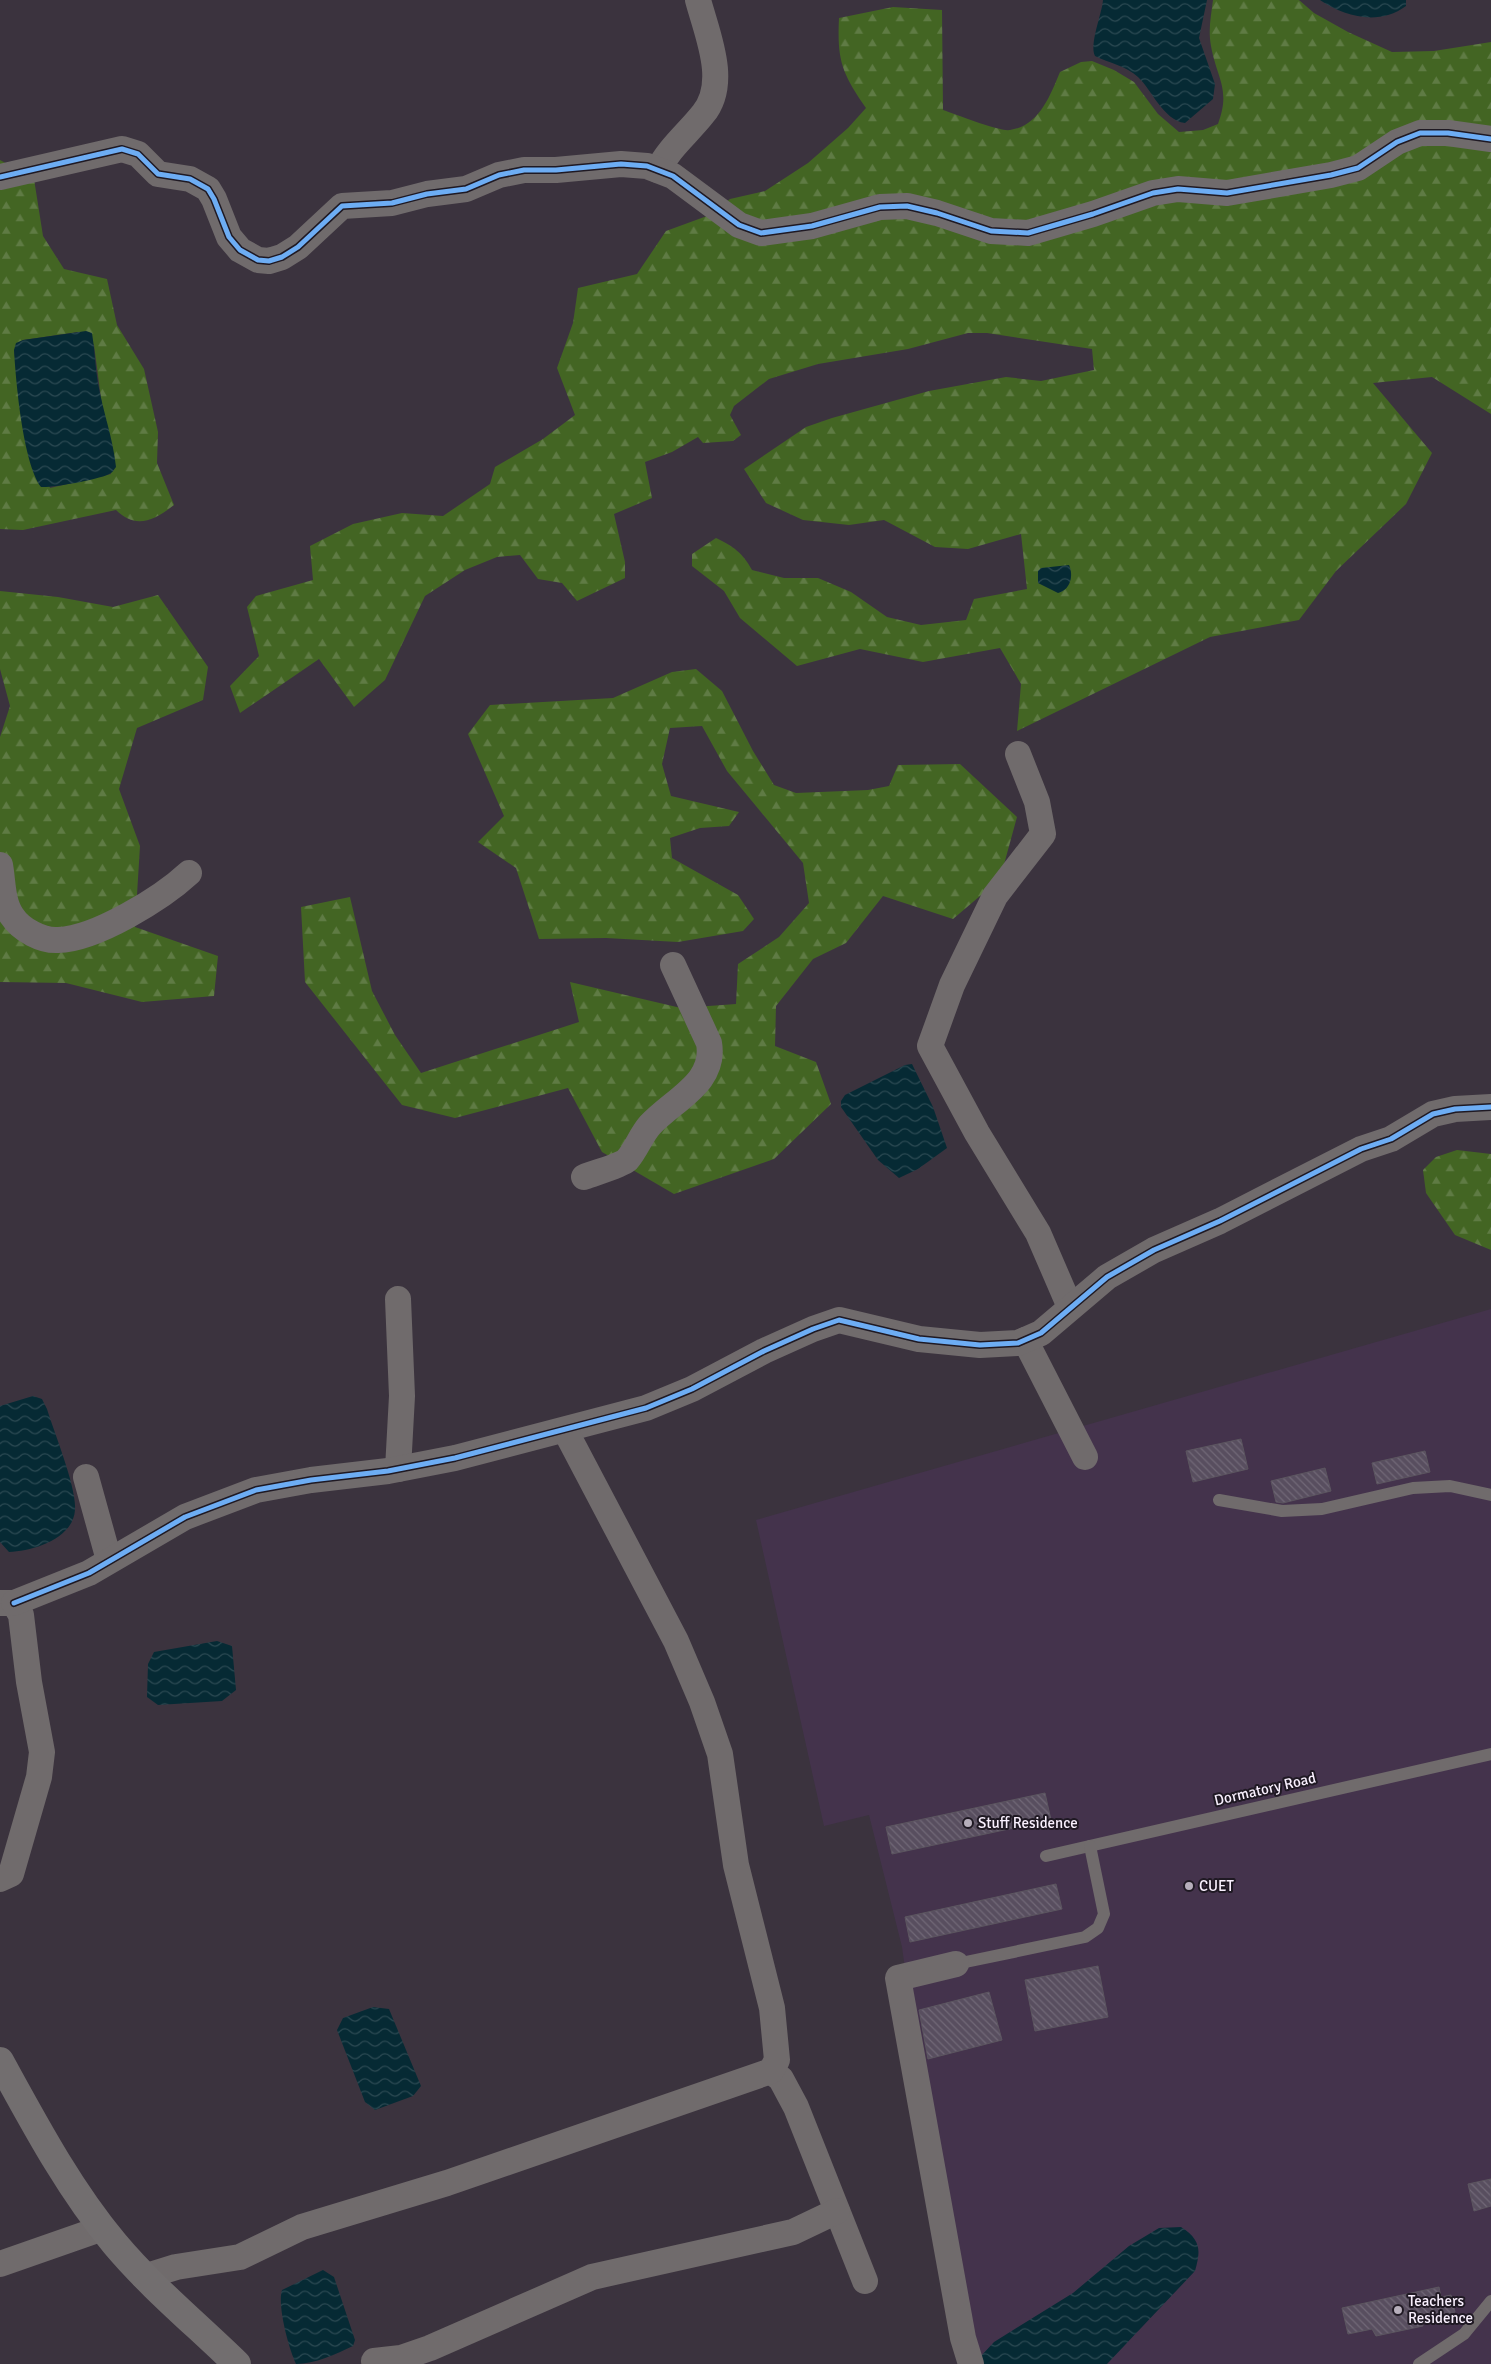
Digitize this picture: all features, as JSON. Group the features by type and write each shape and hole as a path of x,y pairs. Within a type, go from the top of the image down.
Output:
{"main road":[{"path":"0,2061 77,2193 103,2228 144,2277 237,2364"}],"street":[{"path":"658,170 670,151 705,112 715,90 715,72 698,0"},
{"path":"0,177 122,148 138,154 158,174 190,179 208,189 229,237 240,250 249,257 269,261 282,257 298,247 342,206 392,203 427,194 466,189 500,175 517,171 621,164 647,166 673,176 706,198 739,225 762,233 812,226 880,207 907,206 938,212 991,231 1028,233 1093,214 1154,193 1178,189 1227,193 1331,175 1358,168 1397,142 1420,134 1448,134 1491,139"},
{"path":"1018,754 1036,802 1043,834 995,896 952,985 930,1046 978,1133 1038,1234 1070,1306"},
{"path":"0,865 5,897 11,915 31,933 44,938 58,940 96,930 126,915 170,890 189,873"},
{"path":"584,1177 626,1161 649,1126 698,1083 707,1071 711,1057 709,1043 673,965"},
{"path":"7,1603 89,1573 185,1517 256,1490 398,1469 455,1458 646,1408 692,1388 772,1347 839,1320 919,1339 980,1345 1018,1343 1041,1333 1070,1306 1107,1277 1154,1250 1177,1242 1236,1213 1361,1148 1391,1139 1433,1114 1455,1108 1491,1107"},
{"path":"398,1299 402,1396 398,1469"},
{"path":"1025,1340 1085,1457"},
{"path":"144,2277 176,2267 240,2257 302,2227 447,2183 771,2071 777,2060 772,2008 736,1865 720,1754 702,1702 676,1641 565,1430"},
{"path":"86,1477 109,1560"},
{"path":"0,1879 11,1874 39,1778 42,1752 29,1682 21,1614 7,1603"},
{"path":"956,1964 898,1978 963,2338 971,2364"},
{"path":"771,2071 781,2079 796,2107 865,2281"},
{"path":"374,2361 401,2358 430,2348 592,2276 793,2232 837,2210"},
{"path":"0,2264 103,2228"}],"lane":[{"path":"1219,1500 1282,1511 1322,1508 1413,1488 1450,1486 1491,1495"},
{"name":"Dormatory Road","path":"1046,1856 1491,1754"},
{"path":"956,1964 1086,1937 1098,1928 1104,1914 1090,1846"},
{"path":"1419,2364 1464,2334 1491,2301"}],"shaded area":[{"name":"CUET","path":"1491,1309 1491,2364 959,2364 902,1947 869,1815 824,1826 756,1520"}],"green space":[{"path":"1213,0 1299,0 1314,13 1348,32 1392,52 1434,51 1491,42 1491,414 1432,377 1373,383 1432,453 1406,504 1336,571 1299,620 1210,637 1017,731 1021,684 1000,648 923,662 860,649 797,666 740,618 724,591 692,566 692,554 716,538 737,551 752,570 784,578 818,578 851,592 887,617 921,625 966,620 974,599 1027,589 1021,534 968,549 935,547 884,520 849,525 803,520 766,503 744,469 806,427 832,418 929,391 1006,377 1041,381 1094,370 1092,349 987,333 968,333 908,349 818,364 769,379 734,406 730,415 741,435 733,441 703,443 698,437 672,452 645,462 652,498 614,514 625,562 625,578 577,601 562,583 538,579 520,555 497,557 465,570 425,596 385,680 354,707 319,659 240,713 230,686 259,656 247,607 256,596 313,580 310,546 353,524 402,513 443,516 490,484 495,467 543,439 575,415 557,368 573,323 578,288 637,274 666,231 707,216 730,199 765,191 808,163 848,128 866,108 846,75 840,56 839,18 893,7 942,10 943,110 977,122 1005,130 1029,123 1047,100 1060,72 1081,62 1092,61 1114,70 1134,82 1158,114 1179,132 1203,130 1218,124 1222,112 1222,84 1210,40"},
{"path":"0,160 34,179 43,236 64,269 107,279 117,325 144,369 158,432 157,463 174,505 160,515 145,521 131,520 116,510 23,530 0,529","holes":["78,332 94,345 111,474 50,488 24,430 14,350 23,340"]},
{"path":"0,591 58,597 113,607 158,595 208,667 203,700 137,728 119,789 140,846 135,927 218,956 214,996 142,1002 66,983 0,982 0,737 10,706 0,669"},
{"path":"696,669 722,691 753,751 774,785 796,793 868,790 889,786 898,765 960,764 1017,817 1000,879 953,919 883,896 846,943 813,959 776,1006 775,1046 816,1062 831,1104 774,1159 674,1194 602,1152 568,1088 455,1118 402,1105 305,982 301,907 350,897 372,991 395,1035 421,1073 579,1022 570,982 681,1008 736,1004 738,964 779,937 809,903 803,863 727,771 702,726 670,728 662,764 671,796 739,812 729,826 700,828 670,838 672,858 738,895 754,919 743,931 678,942 606,938 539,939 516,868 478,842 504,816 468,734 490,705 613,698 672,672"},
{"path":"1457,1150 1491,1154 1491,1250 1455,1235 1426,1193 1423,1170 1436,1157"}],"water":[{"path":"1103,0 1207,0 1199,38 1215,84 1213,99 1185,123 1177,121 1164,111 1133,73 1095,56 1095,37"},
{"path":"1320,0 1406,0 1406,6 1385,16 1362,17 1340,11"},
{"path":"86,331 92,333 98,383 116,467 111,473 98,478 66,485 41,487 29,460 25,441 15,364 14,350 16,343 23,340"},
{"path":"1069,565 1070,582 1062,591 1058,593 1038,583 1038,571 1041,568"},
{"path":"912,1064 933,1107 947,1148 918,1169 899,1178 878,1160 841,1107 841,1101 845,1095 905,1065"},
{"path":"33,1396 42,1399 47,1409 69,1474 75,1500 75,1510 73,1520 60,1536 40,1546 9,1552 0,1542 0,1406"},
{"path":"217,1641 232,1646 236,1690 222,1701 158,1705 147,1697 148,1664 154,1652"},
{"path":"373,2007 389,2009 421,2086 413,2096 375,2110 365,2102 337,2030 343,2018"},
{"path":"1181,2227 1192,2236 1198,2246 1195,2271 1107,2364 979,2364 981,2356 994,2342 1073,2293 1129,2246 1159,2228"},
{"path":"323,2270 334,2277 355,2340 353,2346 333,2355 303,2364 296,2364 282,2316 282,2290"}],"building":[{"path":"1241,1439 1248,1469 1193,1482 1186,1451"},
{"path":"1425,1451 1430,1472 1377,1484 1372,1463"},
{"path":"1325,1468 1331,1491 1283,1503 1276,1502 1271,1481"},
{"name":"Stuff Residence","path":"1045,1793 1051,1820 892,1854 886,1827"},
{"path":"1056,1884 1062,1909 910,1942 905,1917"},
{"path":"1098,1966 1108,2017 1035,2031 1025,1980"},
{"path":"989,1992 1002,2040 928,2059 919,2010"},
{"path":"1491,2179 1491,2206 1474,2211 1468,2184"},
{"name":"Teachers Residence","path":"1439,2287 1441,2297 1451,2295 1455,2312 1422,2320 1423,2326 1376,2336 1372,2329 1348,2334 1342,2308"}],"cycle path":[{"path":"0,177 122,149 138,154 158,174 190,179 208,189 229,237 240,250 258,260 269,261 282,257 298,247 342,206 392,203 427,194 466,189 499,175 524,170 556,170 621,164 647,166 673,176 739,225 761,233 812,226 880,207 907,206 937,213 991,231 1028,233 1093,214 1153,193 1178,189 1227,193 1331,175 1358,168 1397,142 1420,133 1448,133 1491,139"},
{"path":"14,1603 89,1573 185,1517 256,1490 311,1480 388,1471 455,1458 646,1408 692,1389 764,1351 813,1329 839,1320 919,1339 980,1345 1018,1343 1041,1333 1107,1277 1154,1250 1220,1221 1361,1149 1391,1139 1433,1114 1455,1109 1491,1107"}],"place":[{"name":"Stuff Residence","path":"968,1823"},
{"name":"CUET","path":"1189,1886"},
{"name":"Teachers Residence","path":"1398,2310"}]}
